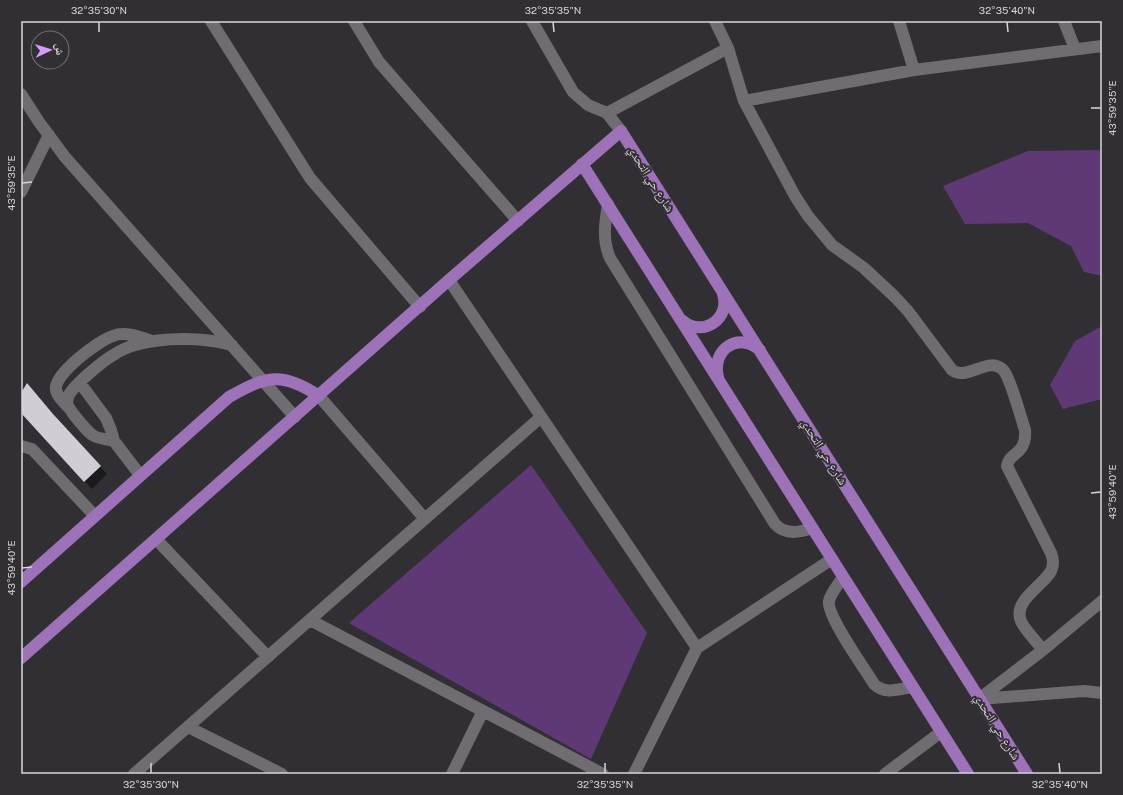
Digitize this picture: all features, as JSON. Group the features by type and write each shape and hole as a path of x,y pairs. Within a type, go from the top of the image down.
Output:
{"main road":[{"path":"21,658 449,280 621,131"},
{"name":"شارع حي التحدي","path":"621,131 1027,774"},
{"path":"582,164 968,774"},
{"path":"679,317 690,326 704,328 711,325 721,316 724,309 724,295 720,289"},
{"path":"721,383 716,370 716,363 723,350 728,346 742,342 755,346 760,351"},
{"path":"22,578 95,516 229,397 252,385 274,379 291,381 304,386 319,396"}],"street":[{"path":"211,21 310,178 420,307"},
{"path":"354,21 379,62 518,221"},
{"path":"532,21 573,92 588,105 607,113 621,131"},
{"path":"715,21 728,48 744,101 795,196 819,231 832,245 864,268 894,296 908,311 955,373 964,373 991,365 1000,368 1007,376 1025,430 1023,447 1009,460 1007,466 1053,558 1052,570 1024,601 1020,610 1021,621 1043,650"},
{"path":"725,21 728,48"},
{"path":"899,21 914,70"},
{"path":"1064,21 1075,49"},
{"path":"744,101 914,70 1102,46"},
{"path":"607,113 728,48"},
{"path":"21,94 64,157 295,417"},
{"path":"21,192 49,136"},
{"path":"608,204 604,232 605,242 610,258 774,524 785,532 800,532 812,528"},
{"path":"449,280 697,648"},
{"path":"114,441 92,436 58,395 56,382 60,376 83,355 114,335 125,334 155,342"},
{"path":"70,410 67,403 68,397 72,391 92,371 114,354 134,346 169,340 195,340 220,342 232,345"},
{"path":"80,383 106,418 114,441 140,475"},
{"path":"319,396 425,519"},
{"path":"134,774 542,417"},
{"path":"21,446 32,449 95,516"},
{"path":"156,539 268,657"},
{"path":"634,774 697,648 832,559"},
{"path":"843,577 831,595 829,602 830,611 837,625 874,684 879,689 886,691 913,687"},
{"path":"979,699 1102,602"},
{"path":"310,620 603,774"},
{"path":"979,699 1084,691 1102,693"},
{"path":"452,774 483,711"},
{"path":"188,727 282,774"},
{"path":"885,774 942,732"}],"shaded area":[{"path":"1102,150 1102,276 1084,272 1071,246 1028,223 965,224 943,186 1028,151"},
{"path":"1102,326 1102,399 1063,409 1050,385 1075,341"},
{"path":"531,465 647,633 591,759 349,623"}],"building":[{"path":"27,383 53,414 101,466 84,482 21,413 21,393"}]}
